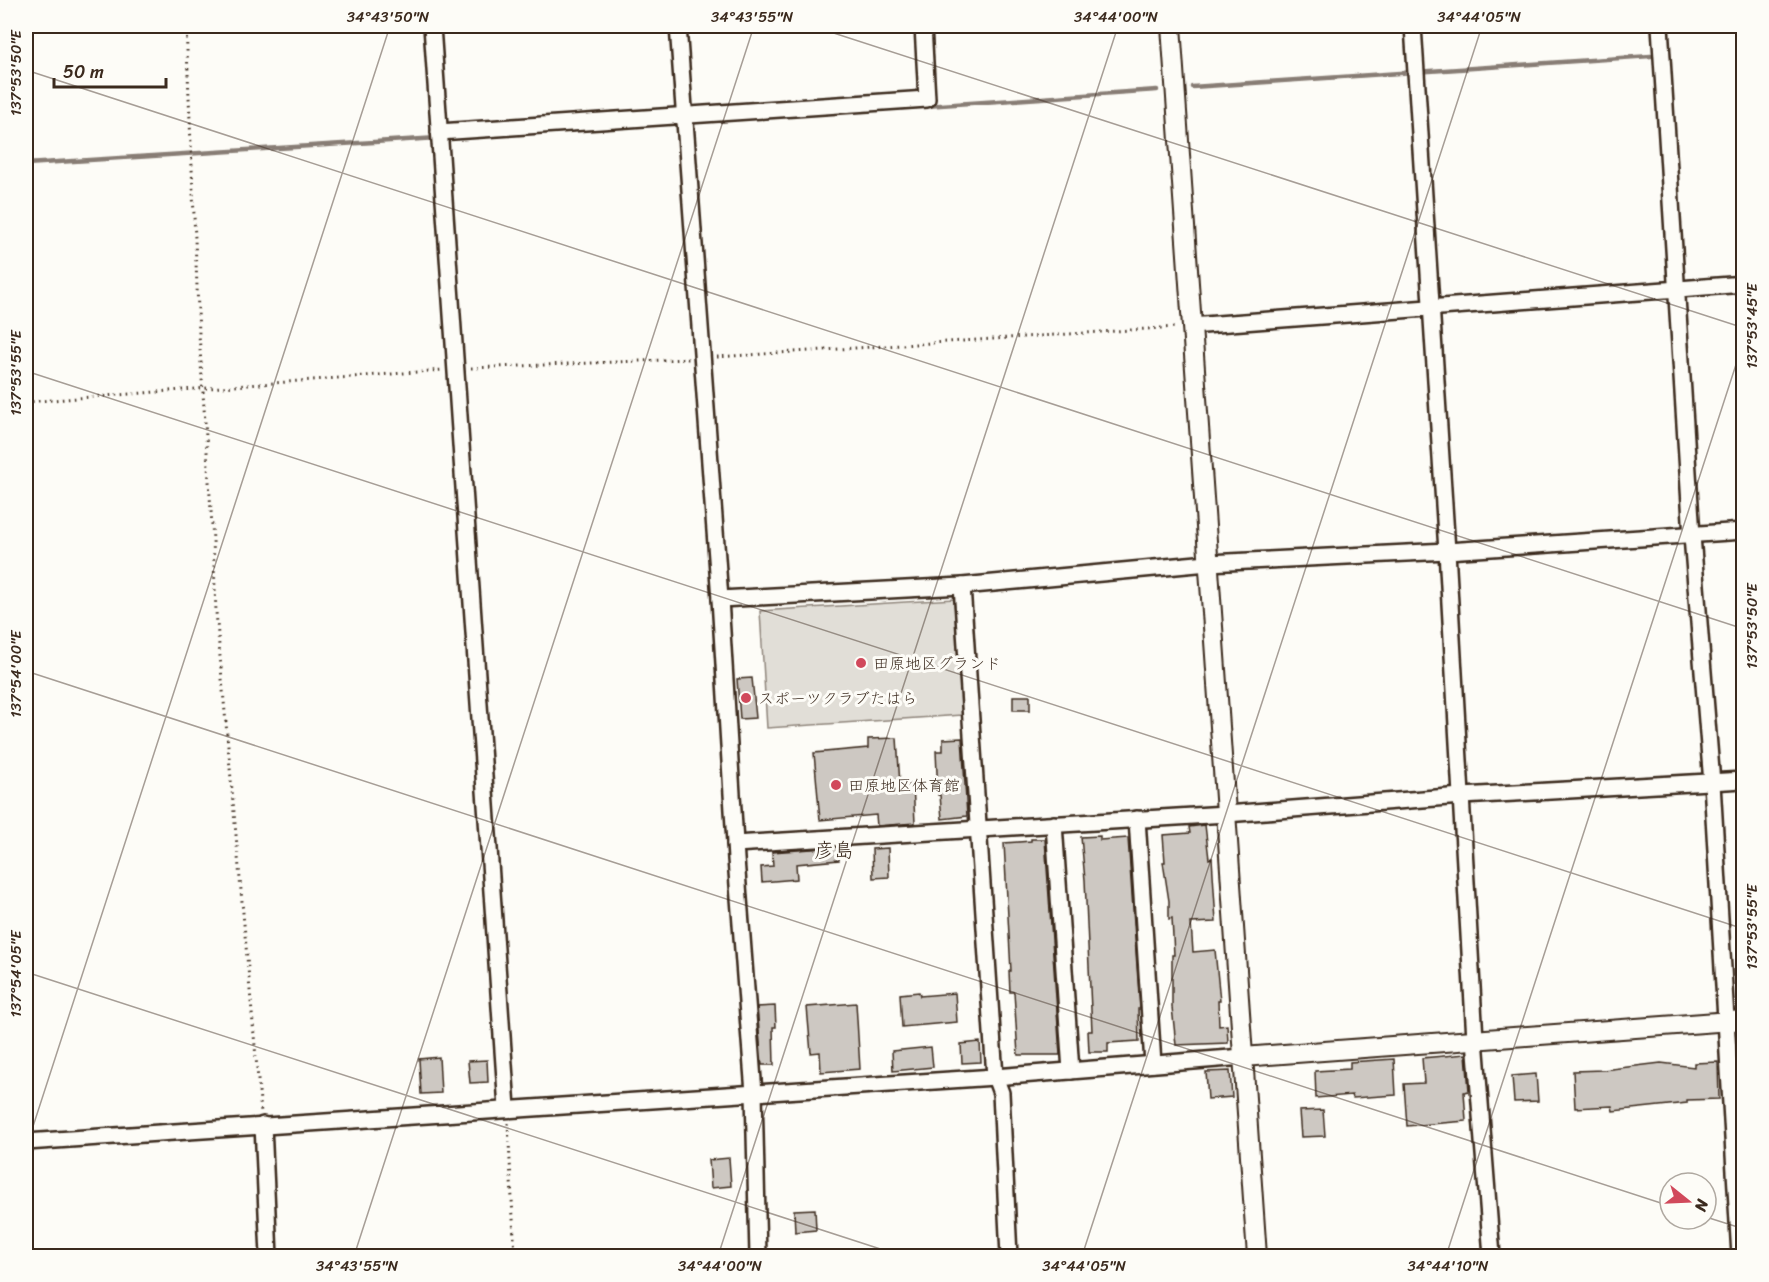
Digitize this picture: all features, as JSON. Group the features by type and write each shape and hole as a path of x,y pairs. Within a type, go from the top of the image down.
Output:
{"street":[{"path":"432,26 507,1108"},
{"path":"678,26 754,1093 758,1257"},
{"path":"439,136 684,120 927,99 923,26"},
{"path":"1171,26 1257,1257"},
{"path":"1413,26 1448,551 1475,1040 1492,1257"},
{"path":"1660,26 1692,536 1712,783 1735,1020 1740,1257"},
{"path":"1191,326 1743,284"},
{"path":"720,599 962,586 1208,563 1448,551 1743,531"},
{"path":"962,586 995,1077 1000,1093 1009,1257"},
{"path":"735,844 1226,814 1462,796 1743,780"},
{"path":"1137,819 1153,1064"},
{"path":"1054,824 1071,1071"},
{"path":"26,1142 995,1077 1735,1020"},
{"path":"262,1125 269,1257"}],"path":[{"path":"186,26 202,388 216,612 262,1125"},
{"path":"26,402 455,369 702,358 1191,326"},
{"path":"507,1108 514,1257"}],"shaded area":[{"name":"田原地区グランド","path":"954,599 962,715 767,728 760,611"}],"building":[{"name":"スポーツクラブたはら","path":"752,678 756,718 740,719 737,679"},
{"path":"1013,696 1030,696 1030,710 1013,710"},
{"path":"897,738 900,785 913,784 915,823 877,826 876,815 820,820 814,753 868,748 868,739"},
{"path":"962,738 967,816 942,819 940,795 938,795 936,751 943,751 943,739"},
{"path":"1205,825 1209,859 1212,858 1216,922 1191,923 1193,952 1215,950 1220,1001 1218,1001 1219,1026 1227,1025 1228,1043 1176,1045 1172,1007 1172,955 1174,955 1172,918 1169,919 1169,901 1163,862 1165,862 1163,835 1190,833 1189,827"},
{"path":"1100,836 1100,840 1128,838 1140,1009 1138,1009 1139,1041 1108,1043 1108,1052 1089,1052 1088,1031 1092,1031 1081,837"},
{"path":"1031,839 1045,839 1060,1055 1018,1055 1014,992 1010,992 1009,971 1011,971 1004,843 1031,841"},
{"path":"838,847 839,860 796,864 797,879 762,882 761,867 773,866 772,852"},
{"path":"888,848 889,877 873,878 872,849"},
{"path":"919,992 920,996 955,993 957,1022 902,1027 900,994"},
{"path":"856,1003 860,1069 821,1072 820,1052 811,1053 807,1007"},
{"path":"775,1006 774,1065 762,1065 757,1007"},
{"path":"980,1042 981,1062 962,1063 961,1044"},
{"path":"931,1047 933,1067 893,1071 892,1051"},
{"path":"1466,1054 1469,1091 1464,1092 1466,1121 1407,1126 1404,1084 1424,1083 1422,1058"},
{"path":"439,1057 441,1093 421,1094 419,1059"},
{"path":"1394,1059 1396,1095 1316,1098 1315,1071 1350,1069 1350,1062"},
{"path":"487,1060 488,1082 470,1083 468,1061"},
{"path":"1718,1062 1719,1099 1687,1100 1687,1103 1613,1111 1612,1106 1575,1108 1573,1071 1661,1063 1694,1067 1694,1063"},
{"path":"1230,1071 1232,1097 1208,1099 1206,1072"},
{"path":"1536,1074 1538,1101 1514,1102 1512,1076"},
{"path":"1323,1110 1325,1136 1301,1137 1299,1111"},
{"path":"729,1158 731,1186 711,1188 709,1160"},
{"path":"815,1209 816,1230 795,1232 794,1210"}],"waterway":[{"path":"1192,87 1651,56"},
{"path":"926,106 1157,90"},
{"path":"26,164 438,138"}],"place":[{"name":"田原地区グランド","path":"861,663"},
{"name":"スポーツクラブたはら","path":"746,698"},
{"name":"田原地区体育館","path":"836,785"}],"district":[{"name":"彦島","path":"834,850"}]}
